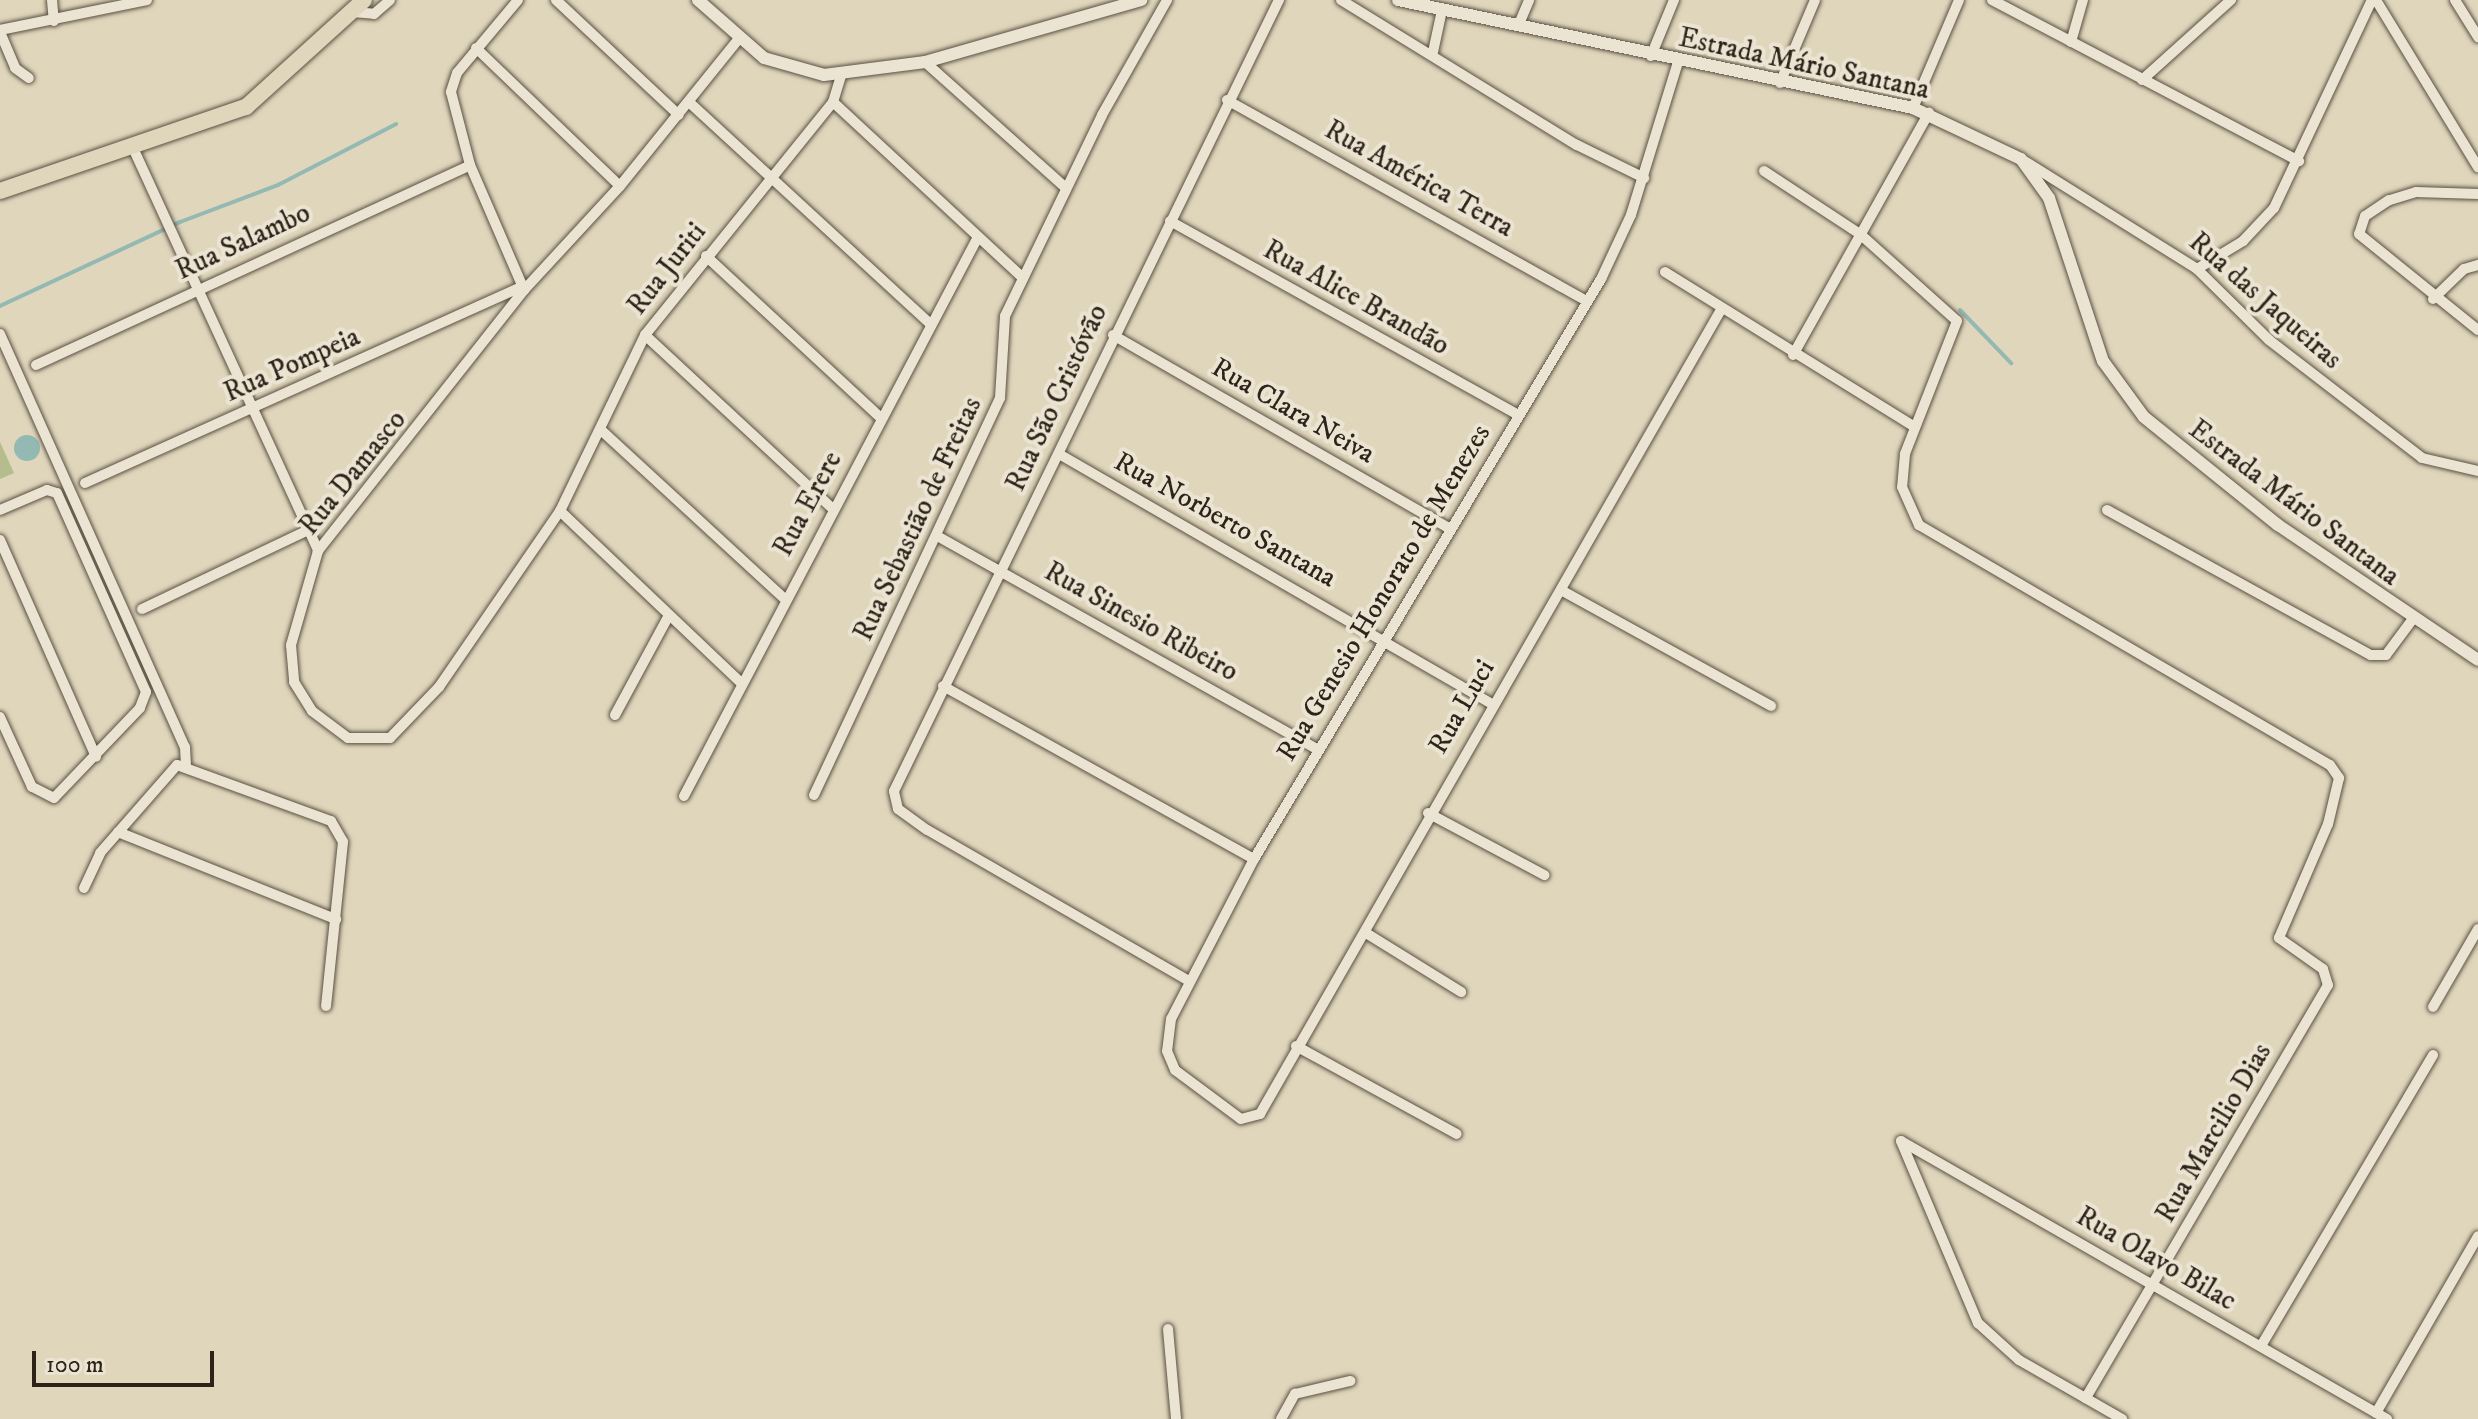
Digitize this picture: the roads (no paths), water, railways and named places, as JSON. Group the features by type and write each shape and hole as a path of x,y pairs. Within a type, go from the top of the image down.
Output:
{"main road":[{"path":"0,191 246,107 358,6"}],"street":[{"path":"52,0 54,21"},
{"path":"29,78 15,68 0,31 147,0"},
{"path":"358,6 374,14 390,0"},
{"path":"518,0 476,48 451,92 470,165 521,289"},
{"path":"556,0 679,115"},
{"path":"698,0 737,41 792,70 841,75 925,62 1141,0"},
{"name":"Rua Sebastião de Freitas","path":"814,795 939,537 1000,398 1005,316 1066,188 1167,0"},
{"name":"Rua São Cristóvão","path":"1189,981 906,816 895,801 896,783 1059,454 1227,100 1279,0"},
{"path":"1341,0 1433,52 1577,145 1644,178"},
{"name":"Estrada Mário Santana","path":"1398,0 1519,24 1678,62 1913,108 2021,159 2049,198 2097,345 2125,394 2191,461 2412,620 2478,660"},
{"path":"1519,24 1529,0"},
{"path":"1651,56 1674,0"},
{"path":"1780,83 1815,0"},
{"path":"1913,108 1959,0"},
{"path":"1992,0 2299,161"},
{"path":"2071,42 2083,0"},
{"path":"2142,80 2231,0"},
{"path":"2197,269 2259,227 2299,161 2374,0"},
{"path":"2374,0 2478,167"},
{"path":"2455,0 2478,37"},
{"path":"1433,52 1442,10"},
{"name":"Rua Damasco","path":"560,511 423,708 377,742 331,726 294,682 291,645 318,551 388,471 521,289 620,186 737,41"},
{"path":"476,48 620,186"},
{"path":"925,62 1066,188"},
{"name":"Rua Genesio Honorato de Menezes","path":"1241,1119 1168,1059 1171,1019 1254,859 1587,301 1644,178 1678,62"},
{"name":"Rua Juriti","path":"560,511 645,335 833,102 841,75"},
{"name":"Rua América Terra","path":"1227,100 1587,301"},
{"path":"833,102 1023,278"},
{"path":"690,103 774,177 930,324"},
{"path":"1793,355 1929,113"},
{"path":"133,148 160,216 198,288 306,531 318,551"},
{"name":"Rua das Jaqueiras","path":"2021,159 2197,269 2269,340 2422,458 2478,471"},
{"name":"Rua Salambo","path":"36,365 470,165"},
{"path":"1665,272 1793,355 1915,427 1957,321 1860,234 1764,171"},
{"path":"2478,194 2416,192 2389,200 2365,216 2359,234 2433,299 2478,330"},
{"name":"Rua Alice Brandão","path":"1170,221 1519,415"},
{"name":"Rua Erere","path":"684,796 784,598 978,237"},
{"path":"706,256 881,418"},
{"path":"2433,299 2464,269 2478,265"},
{"name":"Rua Pompeia","path":"85,483 521,289"},
{"name":"Rua Luci","path":"1241,1119 1260,1114 1296,1046 1366,933 1428,813 1491,703 1561,590 1722,308"},
{"path":"0,334 185,747 186,764"},
{"path":"645,335 833,509"},
{"name":"Rua Clara Neiva","path":"1113,335 1449,528"},
{"name":"Rua Marcilio Dias","path":"1915,427 1902,487 1919,525 2336,771 2328,824 2279,938 2328,974 2086,1398"},
{"path":"601,430 784,598"},
{"name":"Rua Norberto Santana","path":"1059,454 1384,637 1491,703"},
{"path":"0,510 47,490 57,493 140,674 146,699 66,793 45,798 32,787 0,717"},
{"path":"2107,510 2371,655 2386,655 2412,620"},
{"path":"560,511 668,617 741,683"},
{"path":"142,609 306,531"},
{"name":"Rua Sinesio Ribeiro","path":"939,537 1318,750"},
{"path":"0,540 96,757"},
{"path":"1561,590 1771,706"},
{"path":"615,715 668,617"},
{"path":"943,686 1254,859"},
{"path":"84,888 118,832 170,770 186,764 336,826 343,842 326,1006"},
{"path":"1428,813 1544,875"},
{"path":"118,832 336,919"},
{"path":"2433,1007 2478,929"},
{"path":"1366,933 1461,992"},
{"path":"1296,1046 1457,1134"},
{"path":"2261,1346 2433,1055"},
{"name":"Rua Olavo Bilac","path":"2086,1398 2019,1360 1978,1323 1901,1141 2387,1419"},
{"path":"2376,1413 2478,1236"},
{"path":"1168,1329 1176,1419"},
{"path":"1281,1419 1295,1394 1350,1381"},
{"path":"2086,1398 2122,1419"}],"water":[{"path":"27,435 36,439 40,448 36,457 27,461 18,457 14,448 18,439"}],"waterway":[{"path":"0,306 180,222 278,185 396,124"},
{"path":"1960,310 2011,363"}]}
